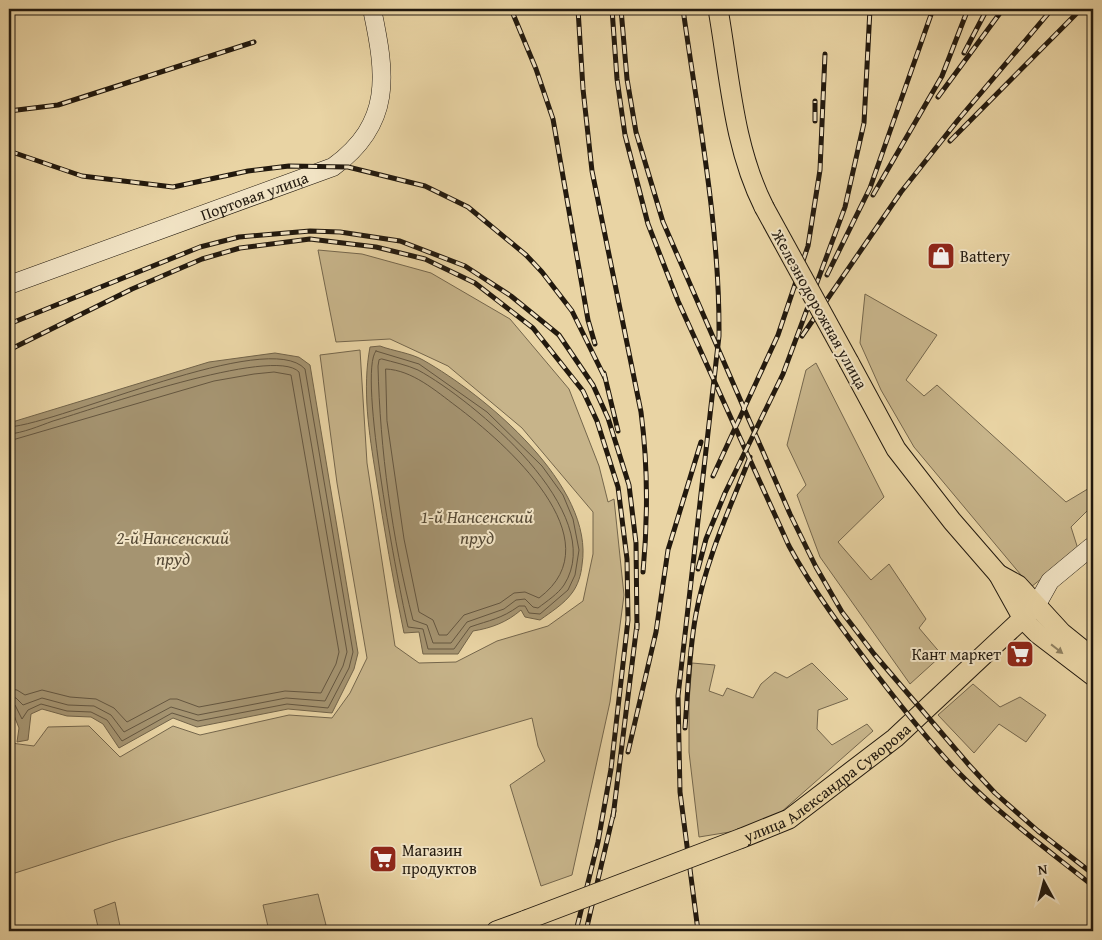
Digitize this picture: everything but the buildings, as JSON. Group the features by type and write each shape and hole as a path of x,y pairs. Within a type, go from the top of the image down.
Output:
{"main road":[{"name":"Портовая улица","path":"9,285 333,167 351,154 373,124 381,99 382,71 372,9"},
{"name":"Железнодорожная улица","path":"718,9 739,144 749,178 896,449 952,521 1030,613 1038,634 1093,676"},
{"path":"1030,613 1050,581 1092,552"},
{"name":"Железнодорожная улица","path":"1030,613 1062,633 1093,658"},
{"name":"улица Александра Суворова","path":"496,931 789,819 895,738 1030,613"}],"shaded area":[{"path":"318,250 362,254 431,273 510,319 569,389 599,466 608,502 614,499 624,595 610,702 572,875 541,886 510,785 545,761 538,746 532,718 117,840 9,875 9,734 11,743 34,746 48,727 89,726 120,757 173,726 200,735 289,715 332,718 350,693 367,658 337,483 320,355 360,350 367,463 395,646 419,663 456,662 497,641 548,626 583,601 593,554 593,512 522,428 448,366 390,339 336,342"},
{"path":"865,294 937,335 906,380 924,396 937,385 1066,502 1091,487 1093,489 1093,505 1071,527 1078,549 1031,587 914,447 881,390 860,343"},
{"path":"816,363 884,497 838,542 871,580 889,564 926,619 919,628 942,655 910,684 820,557 797,495 806,485 787,445 806,370"},
{"path":"692,663 715,665 709,691 723,696 727,688 753,698 761,684 775,672 787,678 812,663 848,699 818,710 817,729 832,745 867,724 873,731 780,813 742,830 699,837 689,752 689,702"},
{"path":"973,684 1000,707 1020,697 1046,715 1026,742 999,724 974,753 938,715"},
{"path":"318,894 326,925 295,931 269,931 263,905"},
{"path":"115,902 121,931 99,931 94,910"}],"water":[{"name":"1-й Нансенский пруд","path":"380,346 423,360 476,396 504,419 531,446 554,475 571,505 581,535 582,565 580,576 574,590 565,601 540,620 525,617 521,610 499,624 473,631 458,654 423,654 419,632 404,633 382,515 367,411 370,347"},
{"name":"2-й Нансенский пруд","path":"275,353 299,357 310,365 358,653 354,669 332,713 288,709 197,727 173,718 119,748 103,724 91,717 67,716 42,709 31,714 28,740 17,742 19,728 9,703 9,423 209,362"}],"railway":[{"path":"511,9 536,69 553,119 588,320 595,344"},
{"path":"578,9 583,89 592,171 641,412 646,492 643,572"},
{"path":"612,9 617,79 625,135 648,224 678,301 789,546 819,596 842,628 917,726 938,750 991,804 1093,886"},
{"path":"621,9 627,79 636,132 663,222 790,514 816,567 842,612 874,654 969,765 995,793 1038,831 1093,874"},
{"path":"683,9 712,213 716,254 719,336 678,696 680,792 698,931"},
{"path":"698,569 706,539 725,493 783,374 845,207 864,123 870,9"},
{"path":"827,275 870,188 933,9"},
{"path":"873,195 942,76 968,9"},
{"path":"964,53 987,9"},
{"path":"938,97 1003,9"},
{"path":"802,336 901,192 958,120 1052,9"},
{"path":"950,141 1081,9"},
{"path":"9,111 58,105 254,42"},
{"path":"713,476 778,335 808,246 820,170 825,54"},
{"path":"815,101 815,121"},
{"path":"9,151 82,176 173,187 248,171 289,166 348,167 425,186 468,207 526,255 542,272 572,311 605,378"},
{"path":"9,324 200,247 239,237 310,231 340,232 400,241 465,266 511,296 559,335 593,385 608,418 629,485 636,543 637,629"},
{"path":"9,350 132,289 202,259 240,248 310,239 376,247 425,259 475,283 533,328 583,391 597,421 618,487 627,559 628,620 611,769 598,842 576,931"},
{"path":"604,373 618,431"},
{"path":"628,752 656,632 668,550 701,442"},
{"path":"685,728 692,642 700,594 719,534 750,457"},
{"path":"613,817 637,624"},
{"path":"586,931 614,811"}],"place":[{"name":"Battery","path":"941,256"},
{"name":"Кант маркет","path":"1020,654"},
{"name":"Магазин продуктов","path":"383,859"}]}
